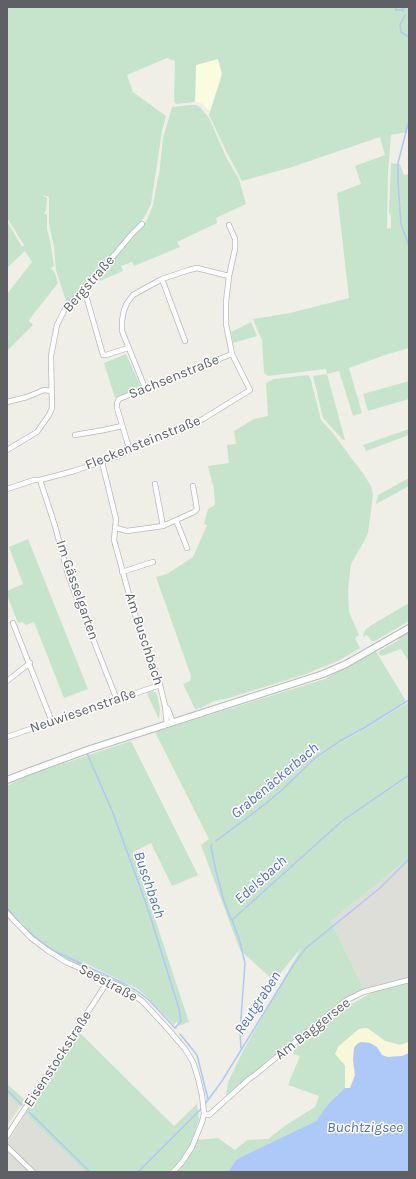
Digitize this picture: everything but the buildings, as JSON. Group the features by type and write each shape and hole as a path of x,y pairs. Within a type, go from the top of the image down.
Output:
{"main road":[{"path":"7,780 30,770 90,749 323,674 346,664 409,628"}],"street":[{"name":"Bergstraße","path":"8,449 37,432 52,408 51,356 56,325 66,307 82,292 142,224"},
{"path":"229,225 235,244 226,302 226,324 232,354"},
{"path":"145,388 122,331 124,310 133,295 162,279 197,268 229,276"},
{"path":"162,279 185,341"},
{"path":"82,292 87,299 103,355 128,348"},
{"name":"Sachsenstraße","path":"129,448 116,408 119,399 232,354"},
{"name":"Fleckensteinstraße","path":"7,489 34,480 40,480 102,462 127,452 129,448 133,448 203,419 250,390 232,354"},
{"path":"7,402 27,397 44,390 52,391"},
{"path":"75,435 122,426"},
{"path":"7,441 8,449"},
{"name":"Am Buschbach","path":"102,462 116,519 114,540 122,572 133,609 160,685 165,706 168,709 170,724"},
{"name":"Im Gässelgarten","path":"40,480 55,526 69,578 117,700"},
{"path":"155,484 163,526"},
{"path":"116,528 127,531 163,526 194,512 197,509 193,486"},
{"path":"176,520 187,548"},
{"path":"122,572 153,562"},
{"path":"13,623 52,722"},
{"path":"7,681 30,663"},
{"name":"Neuwiesenstraße","path":"7,737 160,685"},
{"name":"Seestraße","path":"7,913 30,937 47,950 66,962 124,988 142,1001 164,1024 181,1045 194,1067 198,1078 204,1112 192,1147 183,1161 173,1172"},
{"name":"Am Baggersee","path":"204,1112 209,1115 249,1079 345,1001 363,992 409,980"},
{"name":"Eisenstockstraße","path":"7,1136 108,981"},
{"path":"7,1148 33,1172"}],"shaded area":[{"path":"7,7 409,7 409,124 407,132 391,135 388,172 387,229 391,228 391,216 389,212 391,163 400,164 404,175 409,174 409,348 349,368 362,413 353,416 339,371 327,374 326,369 268,376 264,373 262,340 253,319 290,313 349,298 337,193 361,184 355,166 385,155 380,137 292,167 242,181 209,115 222,74 218,59 196,65 194,102 176,104 174,101 175,61 167,58 127,75 133,92 166,116 162,131 151,204 141,222 94,275 84,289 67,302 56,270 54,247 49,224 49,197 42,195 47,198 46,210 44,214 47,214 47,229 54,266 51,268 55,273 58,283 29,321 33,325 7,351 7,294 32,262 25,251 7,268 7,221 22,247 24,245 7,218"},
{"path":"218,59 222,74 211,113 203,104 195,101 196,65"},
{"path":"191,105 200,107 209,118 227,159 239,179 246,204 216,218 217,223 177,242 180,247 134,266 132,262 121,266 123,271 91,285 130,238 146,222 153,205 159,176 163,138 172,107"},
{"path":"251,322 257,336 233,343 231,332"},
{"path":"126,354 141,387 115,398 104,363"},
{"path":"327,374 345,440 343,440 323,418 313,376"},
{"path":"308,375 311,380 321,420 332,432 362,472 371,486 373,495 368,533 351,564 348,590 349,612 359,635 355,638 360,648 340,660 306,674 229,698 214,701 201,708 195,709 183,684 190,681 191,676 156,577 167,574 193,557 207,525 204,524 208,509 215,505 214,489 208,466 229,463 227,445 236,444 234,431 254,419 268,416 266,383 274,379"},
{"path":"409,381 409,399 368,411 363,394"},
{"path":"409,429 409,435 366,451 363,445"},
{"path":"409,478 409,486 376,504 378,495"},
{"path":"28,539 88,689 64,698 34,622 26,625 22,622 18,623 7,595 7,591 23,584 9,547"},
{"path":"409,603 409,621 375,641 372,641 367,635 363,637 365,630 370,626"},
{"path":"409,630 409,662 401,649 381,656 378,652 399,640 398,637"},
{"path":"375,650 406,701 334,747 409,702 409,858 331,921 364,990 346,998 226,1096 228,1082 243,1051 302,947 274,981 240,950 201,845 209,839 155,732 325,679"},
{"path":"151,691 157,694 160,709 159,719 148,696 147,692"},
{"path":"131,741 198,875 172,886 151,843 133,852 189,1022 179,1026 177,1021 174,1025 138,989 83,962 79,966 53,952 27,932 7,911 7,786 26,776"},
{"path":"409,858 409,978 364,990 331,921"},
{"path":"409,983 409,1042 400,1045 396,1044 385,1041 367,1028 359,1029 338,1047 339,1059 345,1065 345,1088 329,1103 316,1121 241,1157 236,1160 228,1172 177,1172 193,1149 197,1140 218,1138 235,1150 247,1140 268,1139 286,1125 315,1107 319,1096 288,1085 300,1056 293,1054 295,1048 350,1005 373,992"},
{"path":"79,1032 174,1126 197,1104 199,1119 191,1144 183,1158 168,1172 85,1172 25,1114"},
{"path":"7,1084 25,1100 20,1107 7,1095"},
{"path":"7,1095 20,1107 7,1126"},
{"path":"25,1114 85,1172 7,1172 7,1143"}],"sand":[{"path":"367,1028 385,1041 400,1045 409,1042 409,1053 402,1056 388,1057 382,1055 377,1047 353,1060 355,1076 350,1088 345,1088 345,1065 335,1054 338,1047 359,1029"}],"water":[{"name":"Buchtzigsee","path":"361,1042 370,1043 377,1047 382,1055 388,1057 402,1056 409,1053 409,1172 228,1172 236,1160 241,1157 316,1121 329,1103 345,1088 350,1088 355,1075 353,1060 354,1048"}],"waterway":[{"path":"395,7 396,10 402,10"},
{"path":"403,11 402,10 405,7"},
{"path":"405,15 400,25 401,32 409,37"},
{"path":"408,124 398,163 398,183 401,224 409,246"},
{"name":"Grabenäckerbach","path":"216,841 282,790 315,758 340,741 409,700"},
{"name":"Buschbach","path":"87,753 113,813 148,909 179,1009 181,1021 176,1028"},
{"name":"Edelsbach","path":"241,1048 240,1032 245,963 240,942 232,920 342,821 409,775"},
{"name":"Grabenäckerbach","path":"212,844 211,847 217,875 224,901 231,919"},
{"name":"Reutgraben","path":"205,1104 222,1081 294,964 306,948 380,888 409,859"},
{"path":"7,908 21,925 54,951 137,991 150,1001 175,1028"},
{"name":"Buschbach","path":"180,1034 197,1055 208,1099"},
{"path":"7,1090 22,1105"},
{"name":"Reutgraben","path":"138,1172 201,1109"},
{"path":"29,1112 90,1172"}]}
